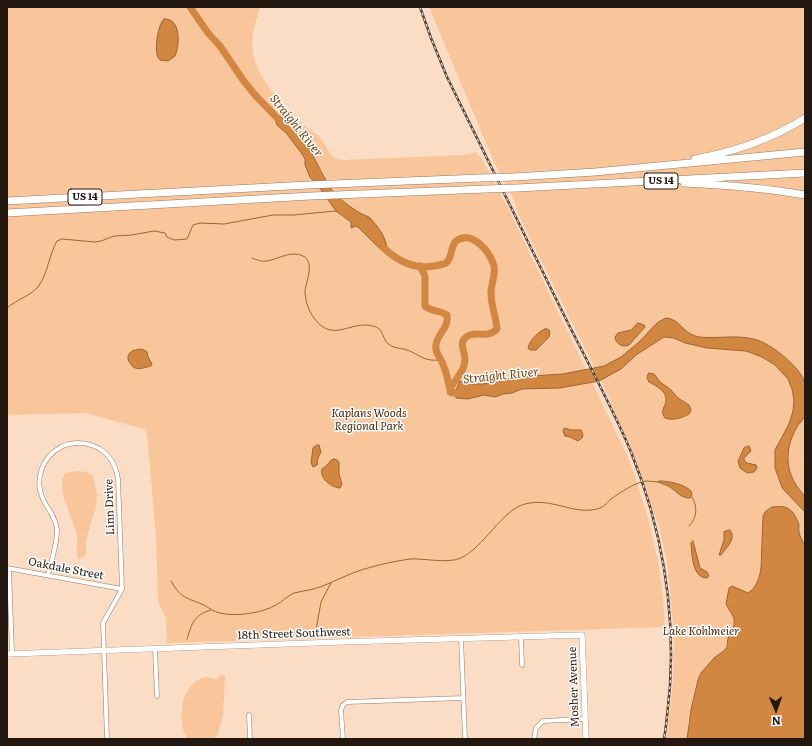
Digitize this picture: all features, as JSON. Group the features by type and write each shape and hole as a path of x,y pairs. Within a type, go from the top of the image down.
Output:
{"highway":[{"path":"637,168 734,150 769,137 805,118"},
{"name":"US 14","path":"7,201 345,183 514,177 595,172 805,152"},
{"name":"US 14","path":"7,213 350,194 517,188 805,173"},
{"path":"640,182 732,186 776,190 805,195"},
{"path":"7,217 87,208"}],"street":[{"name":"Linn Drive","path":"48,575 57,528 54,518 41,495 39,484 41,472 46,460 59,448 74,443 88,444 109,456 117,472 122,589"},
{"name":"Oakdale Street","path":"8,568 122,589"},
{"path":"8,568 10,654"},
{"path":"107,739 103,623 122,589"},
{"name":"18th Street Southwest","path":"10,654 582,635"},
{"name":"Mosher Avenue","path":"582,635 586,739"},
{"path":"521,636 522,665"},
{"path":"461,638 465,739"},
{"path":"155,649 158,696"},
{"path":"343,739 341,710 343,705 347,702 464,698"},
{"path":"249,715 250,739"},
{"path":"534,739 536,728 543,721 585,719"}],"green space":[{"name":"Kaplans Woods Regional Park","path":"7,7 260,7 252,39 252,46 254,58 261,76 281,103 323,141 331,155 343,160 462,155 475,152 481,158 507,206 626,453 641,495 658,560 664,605 665,627 167,643 166,618 158,602 156,537 147,434 144,429 85,413 7,415","holes":["280,116 290,123 314,155 333,191 347,205 332,205 311,177 302,153 296,144 277,125"]},
{"path":"429,7 805,7 805,546 799,532 799,523 792,511 788,508 783,507 763,517 763,556 760,576 751,592 744,592 732,586 729,588 728,600 726,603 734,618 734,625 725,650 720,653 701,673 688,723 687,739 666,739 673,682 674,633 667,562 659,526 608,395 519,216 514,200 494,162"},
{"path":"77,471 87,472 93,476 97,495 96,506 86,540 86,554 82,558 78,559 77,537 62,488 65,473"},
{"path":"222,674 225,677 223,715 218,734 213,739 187,739 182,723 182,705 189,688 195,682 204,677 217,679"}],"shaded area":[{"path":"164,19 170,20 174,23 178,33 177,51 175,56 168,61 160,60 156,51 160,26"},
{"path":"275,115 285,119 294,126 308,147 326,181 341,200 360,213 369,217 374,222 386,242 387,251 379,248 356,226 351,228 351,222 336,211 310,177 305,165 305,159 287,134 277,125"},
{"path":"666,318 675,321 689,333 699,337 742,337 763,342 778,351 798,371 805,384 805,414 793,436 788,454 788,463 793,480 805,496 805,512 783,489 775,468 775,450 789,424 793,411 794,400 792,389 788,379 775,365 762,357 746,351 707,348 685,343 674,338 664,337 636,355 621,369 599,381 560,388 522,389 495,397 484,395 468,399 456,398 455,392 460,381 469,384 483,384 505,379 563,374 604,366 621,357 639,342 657,323"},
{"path":"638,323 644,325 645,327 629,345 622,346 616,341 615,337 618,333 631,330"},
{"path":"545,329 550,331 549,337 536,350 530,350 528,348 532,339"},
{"path":"142,349 147,352 152,364 151,366 142,368 134,368 128,360 129,354 132,351"},
{"path":"649,373 654,374 660,382 670,389 678,398 689,405 691,410 689,414 677,419 665,418 663,411 666,402 665,394 649,382 647,378"},
{"path":"565,428 571,430 581,430 583,435 582,438 578,441 565,436 563,431"},
{"path":"319,445 321,452 317,465 313,467 311,463 313,448"},
{"path":"749,446 751,451 744,458 744,460 747,463 756,465 757,468 754,472 747,473 740,468 738,461 744,448"},
{"path":"334,459 339,462 339,474 342,484 340,488 337,488 327,482 322,473 322,469"},
{"path":"658,482 672,482 680,485 691,491 692,495 690,498 684,497 669,486"},
{"name":"Lake Kohlmeier","path":"772,507 785,507 794,513 799,523 799,534 805,546 805,739 687,739 691,710 698,680 701,673 714,658 727,647 728,638 734,625 734,618 726,604 729,588 732,586 748,593 751,591 759,578 761,568 763,516 765,512"},
{"path":"730,530 732,533 732,540 721,555 719,555 724,540 724,532"},
{"path":"693,541 700,568 707,572 709,576 707,578 698,574 694,565 691,543"}],"waterway":[{"name":"Straight River","path":"190,7 208,33 220,46 243,80 282,123"},
{"path":"7,308 38,287 44,276 57,241 62,239 95,242 114,236 132,235 154,231 165,233 167,237 174,240 187,239 193,225 200,223 224,224 273,215 293,215 336,211"},
{"name":"Straight River","path":"380,244 398,259 411,265 426,267 446,263 450,258 454,243 462,238 474,240 489,254 494,266 491,293 497,329 489,334 469,335 463,340 462,345 465,363 462,371 450,389 450,392 464,392"},
{"path":"252,258 265,261 290,254 298,254 307,259 309,263 309,273 305,289 306,300 310,312 321,326 335,330 365,325 377,327 387,343 391,346 410,351 425,359 441,360"},
{"path":"420,266 425,276 425,306 447,315 445,327 437,340 436,347 437,353 443,364 450,389"},
{"path":"171,581 178,592 182,595 216,612 234,615 256,612 270,608 294,593 317,588 356,572 378,565 410,559 449,561 461,558 478,545 509,513 525,504 535,502 553,504 579,510 597,509 623,491 637,484 646,481 658,482"},
{"path":"689,526 694,520 696,512 692,497"},
{"path":"316,630 321,602 331,583"},
{"path":"187,639 194,620 201,614 211,610"}],"railway":[{"path":"420,7 447,77 615,416 631,452 641,480 658,537 668,596 671,656 670,686 664,739"}]}
